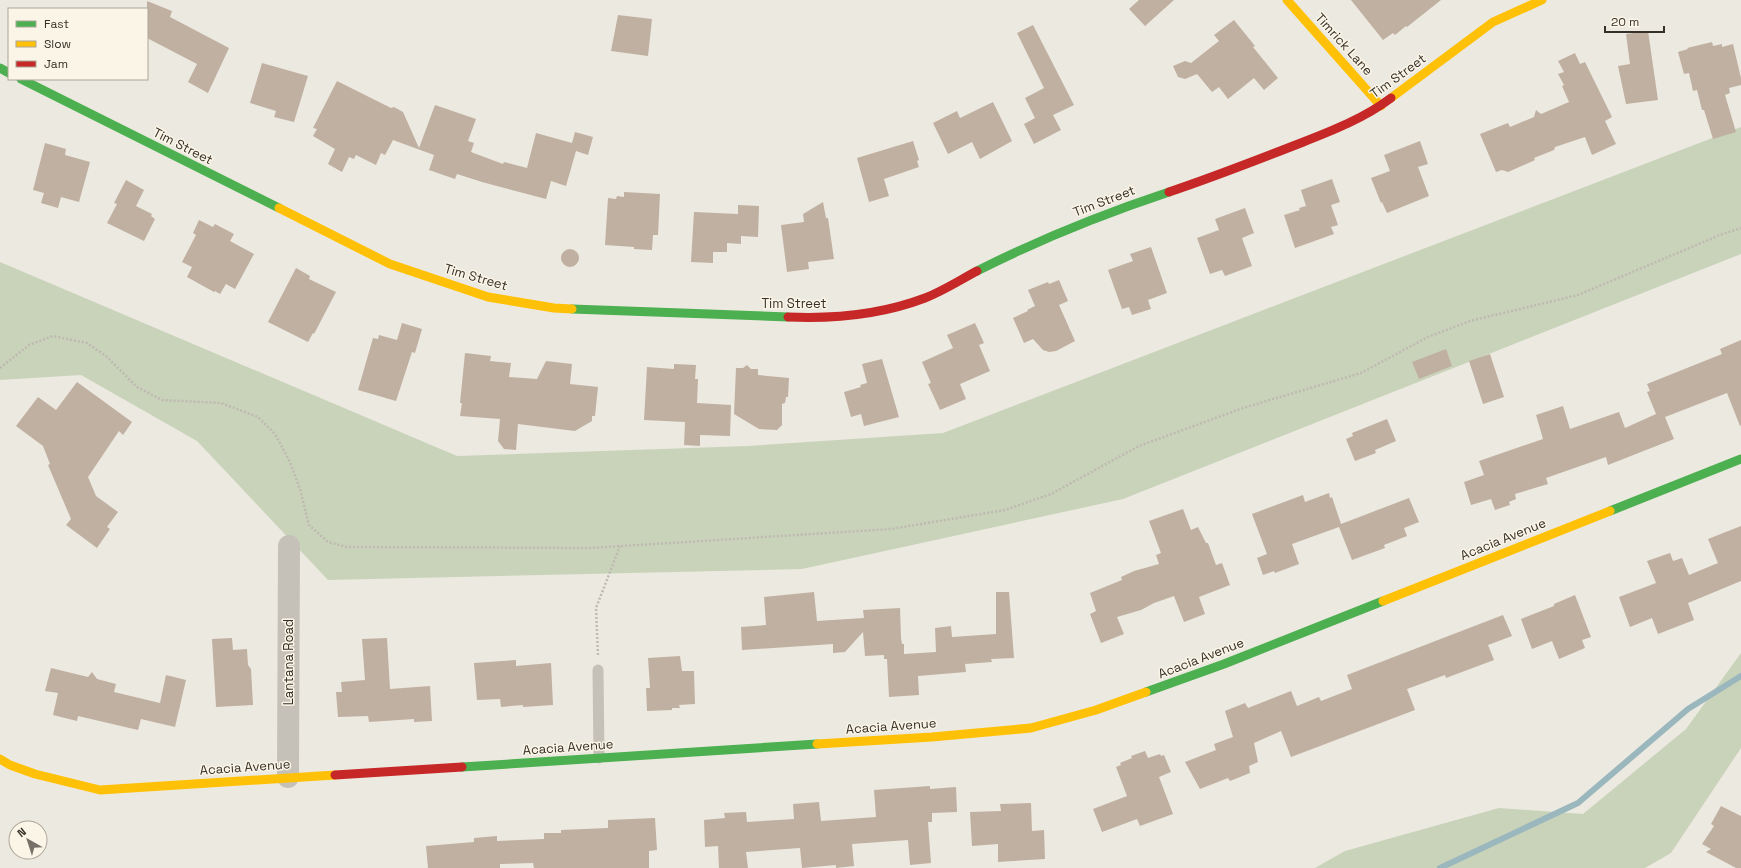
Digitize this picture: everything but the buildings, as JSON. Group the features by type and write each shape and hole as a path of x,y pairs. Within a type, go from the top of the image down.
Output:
{"street":[{"name":"Timrick Lane","path":"1287,0 1381,106"},
{"name":"Tim Street","path":"23,80 390,264 488,297 554,308 808,318 867,314 925,298 1024,247 1120,208 1214,177 1336,129 1381,106 1493,22 1542,0"},
{"name":"Acacia Avenue","path":"0,759 36,774 100,790 932,737 1031,728 1096,710 1224,664 1741,460"},
{"name":"Lantana Road","path":"288,777 289,546"}],"lane":[{"path":"598,670 599,758"}],"path":[{"path":"0,368 29,345 53,336 87,343 106,356 138,386 162,400 221,403 258,417 275,434 290,462 300,489 309,525 328,542 347,547 591,548 891,528 1005,510 1051,494 1139,446 1243,408 1361,372 1428,337 1470,321 1578,295 1720,235 1741,228"},
{"path":"598,670 596,608 620,546"}],"green space":[{"path":"1741,127 1741,254 1123,499 802,569 328,580 197,441 81,375 0,380 0,262 457,456 748,446 943,433"},
{"path":"1741,653 1741,748 1671,853 1645,868 1315,868 1345,851 1499,808 1583,814 1686,729"}],"waterway":[{"path":"1440,868 1578,803 1688,709 1741,676"}],"traffic: fast":[{"path":"0,68 8,72"},
{"path":"23,80 279,208"},
{"path":"977,271 1024,248 1072,228 1169,192"},
{"path":"572,309 788,317"},
{"path":"1610,511 1741,459"},
{"path":"1146,692 1224,664 1383,601"},
{"path":"462,767 817,744"}],"traffic: slow":[{"path":"1287,0 1381,106"},
{"path":"1391,98 1493,22 1542,0"},
{"path":"279,208 390,264 488,297 554,308 572,309"},
{"path":"1383,601 1610,511"},
{"path":"817,744 932,737 1031,728 1096,710 1146,692"},
{"path":"0,759 10,765 35,774 100,790 335,775"}],"traffic: jam":[{"path":"1169,192 1231,170 1331,131 1368,113 1391,98"},
{"path":"788,317 840,316 875,312 892,308 932,295 977,271"},
{"path":"335,775 462,767"}]}
